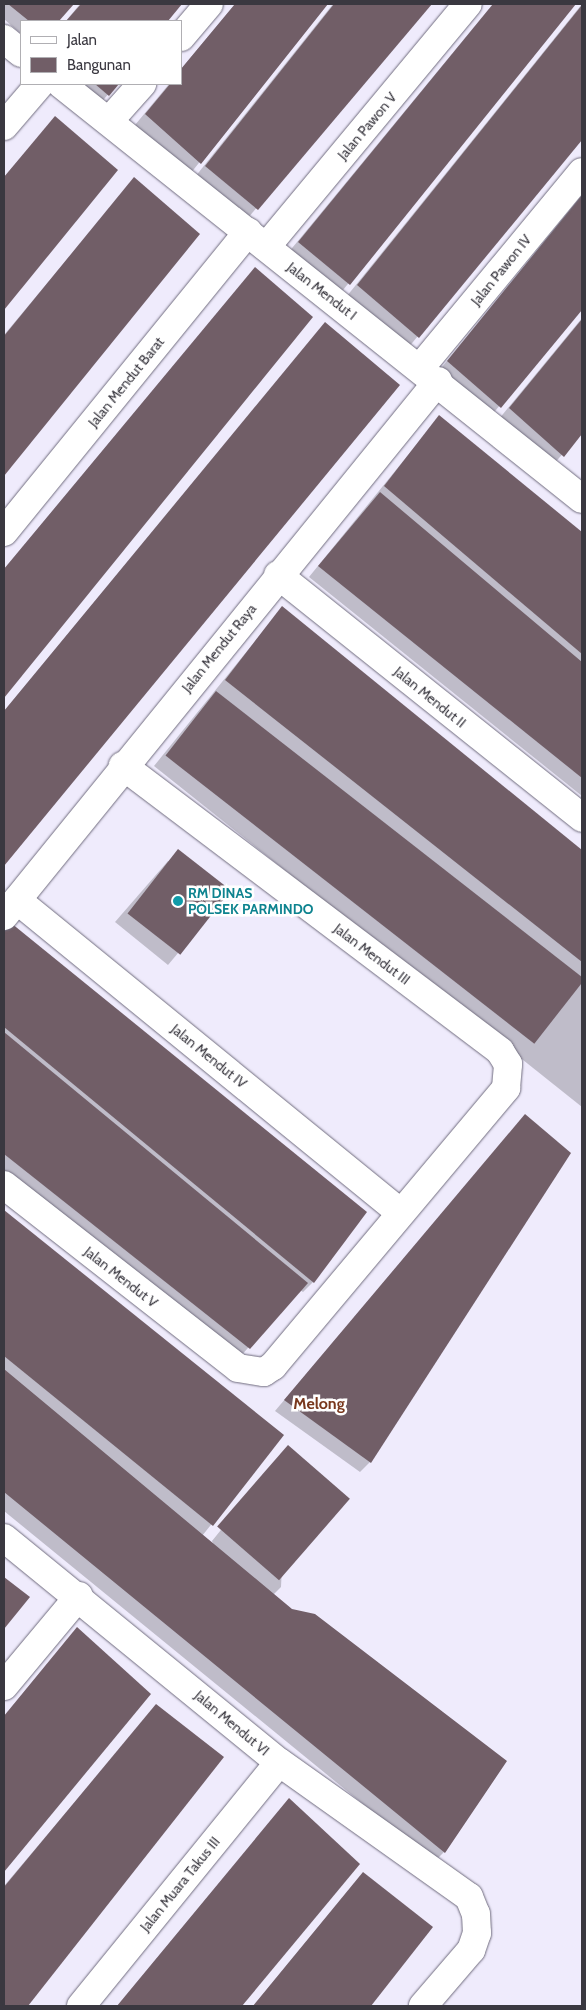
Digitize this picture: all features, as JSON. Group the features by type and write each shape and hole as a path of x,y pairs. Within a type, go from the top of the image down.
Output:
{"street":[{"path":"182,36 209,4"},
{"name":"Jalan Pawon V","path":"257,240 468,4"},
{"path":"4,39 20,52"},
{"path":"4,126 39,85"},
{"name":"Jalan Mendut I","path":"61,85 110,121 257,240 580,494"},
{"path":"110,121 141,85"},
{"name":"Jalan Pawon IV","path":"429,375 582,172"},
{"name":"Jalan Mendut Barat","path":"4,532 257,240"},
{"name":"Jalan Mendut Raya","path":"10,908 278,575 429,375"},
{"name":"Jalan Mendut II","path":"278,575 582,818"},
{"name":"Jalan Mendut III","path":"123,766 500,1051 508,1064 506,1088 400,1212"},
{"name":"Jalan Mendut IV","path":"10,908 400,1212"},
{"name":"Jalan Mendut V","path":"4,1185 238,1368 264,1372 273,1366 400,1212"},
{"name":"Jalan Mendut VI","path":"4,1538 79,1596 279,1762 469,1898 476,1914 477,1933 471,1950 423,2006"},
{"path":"4,1686 79,1596"},
{"name":"Jalan Muara Takus III","path":"80,2006 279,1762"}],"building":[{"path":"8,4 74,4 60,20 28,20"},
{"path":"81,4 182,4 169,20 67,20"},
{"path":"235,4 328,4 201,164 145,114 169,85 182,85 182,68"},
{"path":"334,4 432,4 258,210 205,166"},
{"path":"493,4 576,4 350,285 298,242"},
{"path":"582,5 582,140 419,338 357,285"},
{"path":"96,85 118,85 109,96"},
{"path":"55,116 118,170 4,310 4,177"},
{"path":"134,177 200,234 4,476 4,336"},
{"path":"582,195 582,310 501,408 447,361"},
{"path":"255,267 313,317 4,698 4,569"},
{"path":"582,319 582,434 564,457 509,408"},
{"path":"325,322 400,385 4,866 4,711"},
{"path":"439,415 582,532 582,654 384,486"},
{"path":"380,492 582,662 582,778 318,566"},
{"path":"282,606 582,850 582,962 225,680"},
{"path":"216,691 582,977 582,983 534,1044 166,756"},
{"name":"RM DINAS POLSEK PARMINDO","path":"178,849 231,890 180,955 128,914"},
{"path":"11,923 367,1212 314,1283 4,1027 4,932"},
{"path":"4,1032 308,1283 250,1349 4,1154"},
{"path":"525,1114 571,1153 371,1463 284,1400"},
{"path":"4,1210 284,1435 213,1526 4,1356"},
{"path":"4,1369 292,1609 315,1614 507,1761 445,1853 4,1492"},
{"path":"288,1445 350,1499 279,1580 217,1527"},
{"path":"4,1577 30,1597 4,1629"},
{"path":"77,1627 151,1694 4,1872 4,1716"},
{"path":"156,1704 224,1757 28,2006 4,2006 4,1887"},
{"path":"289,1798 360,1864 242,2006 117,2006"},
{"path":"363,1872 433,1927 371,2006 253,2006"}],"place":[{"name":"RM DINAS POLSEK PARMINDO","path":"178,901"}],"district":[{"name":"Melong","path":"319,1404"}]}
